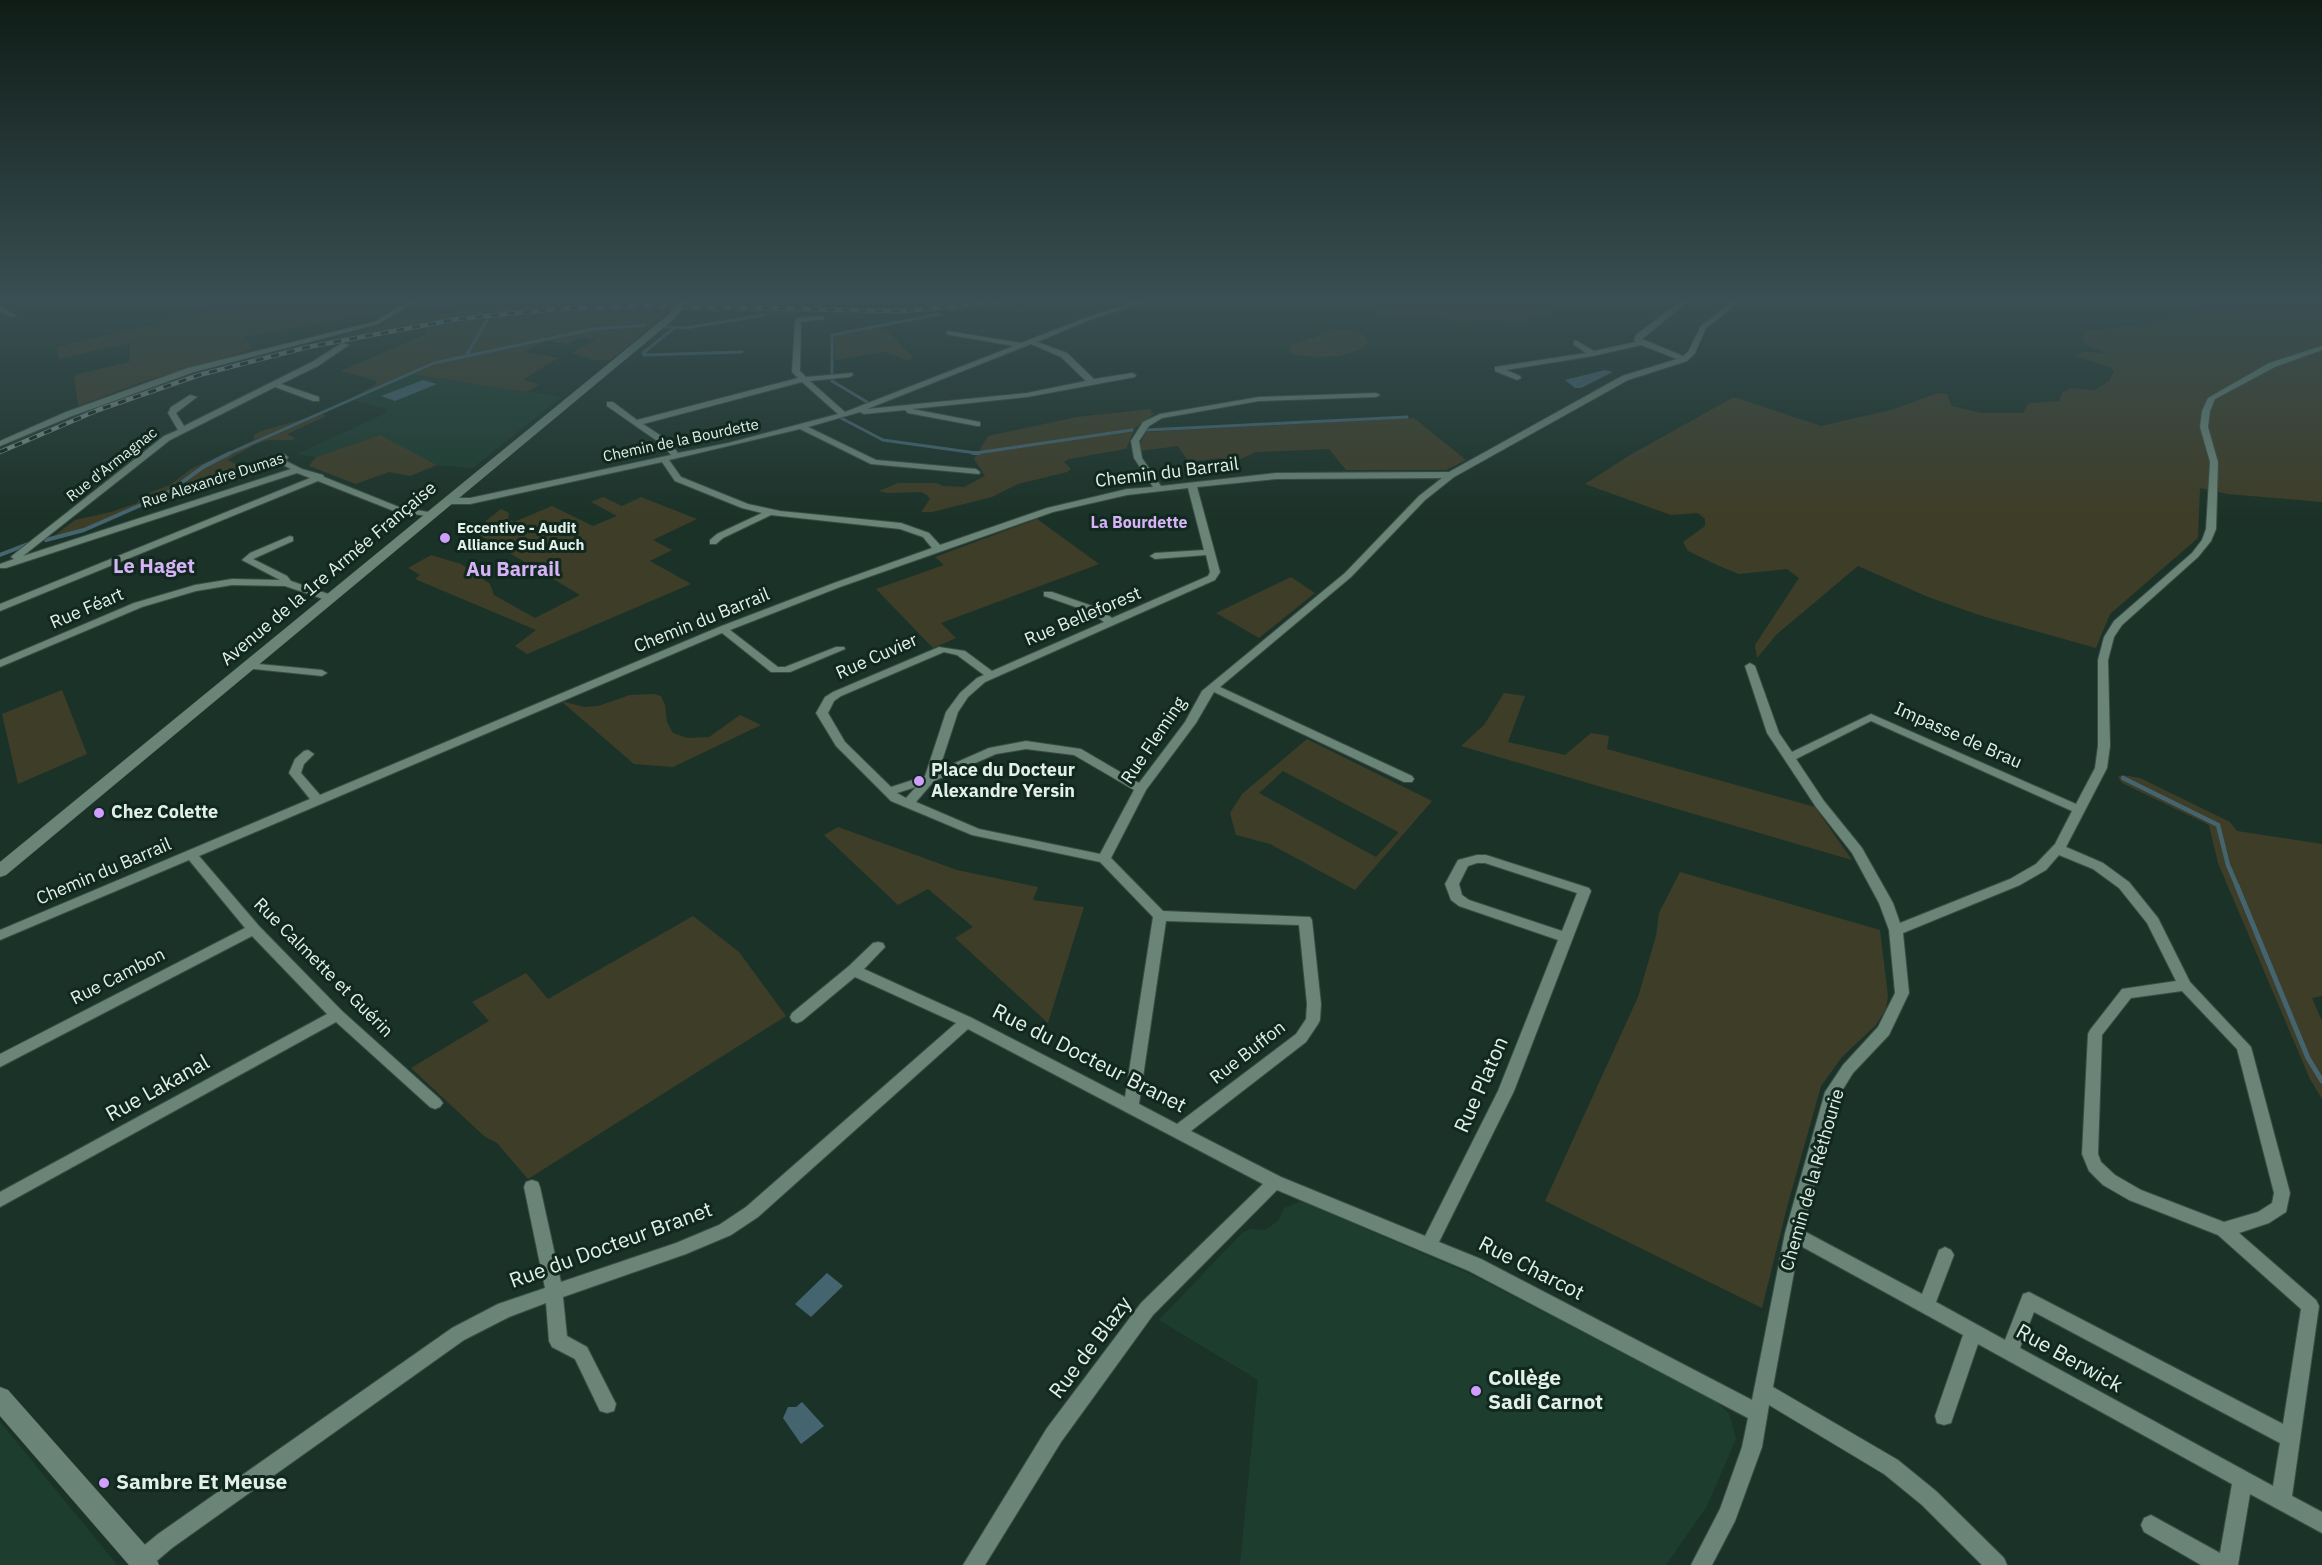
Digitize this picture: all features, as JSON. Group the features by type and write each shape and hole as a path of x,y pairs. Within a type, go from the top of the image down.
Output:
{"main road":[{"name":"Avenue de la 1re Armée Française","path":"0,871 601,372"},
{"path":"0,1398 144,1563"}],"street":[{"path":"0,444 106,400 185,372"},
{"name":"Rue d'Armagnac","path":"2,567 38,542 152,450 182,430 296,372"},
{"path":"796,372 848,414 1044,395 1092,382 1132,375"},
{"name":"Chemin de la Bourdette","path":"448,501 470,501 802,427 848,414 954,372"},
{"path":"1081,372 1092,382"},
{"path":"1504,372 1517,378"},
{"name":"Rue Fleming","path":"1104,859 1141,789 1190,723 1212,687 1348,575 1422,498 1451,475 1625,378 1644,372"},
{"path":"1896,930 2015,882 2041,867 2058,849 2101,768 2104,746 2103,660 2109,637 2118,623 2195,555 2206,541 2211,529 2214,462 2204,427 2206,411 2212,398 2258,372"},
{"path":"636,423 803,379 849,375"},
{"path":"275,384 315,399"},
{"path":"1158,488 1138,458 1135,441 1146,424 1160,416 1248,400 1376,395"},
{"path":"182,430 172,412 176,406 193,397"},
{"path":"610,404 666,443 675,456"},
{"path":"898,408 977,424"},
{"path":"802,427 874,462 976,472"},
{"path":"284,456 281,462 301,470"},
{"path":"664,459 678,479 768,513 901,526 926,535 939,550"},
{"name":"Rue Alexandre Dumas","path":"2,567 289,471 301,470 397,509 431,515"},
{"name":"Chemin du Barrail","path":"0,935 723,629 837,585 1069,504 1158,488 1299,474 1451,475"},
{"path":"0,608 320,477"},
{"name":"Rue Belleforest","path":"930,778 952,712 972,688 991,675 1209,580 1215,572 1192,485"},
{"path":"713,542 720,536 768,513"},
{"path":"286,583 284,578 247,560 253,555 290,539"},
{"path":"1155,556 1210,552"},
{"name":"Rue Féart","path":"0,664 160,597 232,582 286,583 330,598"},
{"path":"1048,594 1094,610 1112,623"},
{"path":"723,629 775,670 786,670 840,649"},
{"name":"Rue Cuvier","path":"991,675 961,653 943,649 829,699 822,713 840,744 887,792 908,804 976,832 1104,859"},
{"path":"248,666 322,673"},
{"name":"Chemin de la Réthourie","path":"1701,1565 1728,1514 1752,1447 1793,1233 1833,1092 1848,1069 1884,1030 1902,993 1896,930 1886,903 1857,851 1773,733 1750,666"},
{"path":"1212,687 1408,779"},
{"name":"Impasse de Brau","path":"1789,758 1871,717 2080,810"},
{"path":"887,792 930,778 993,751 1036,745 1077,752 1141,789"},
{"path":"308,754 299,762 295,773 317,800"},
{"path":"908,804 930,778"},
{"path":"2058,849 2098,866 2124,885 2153,921 2185,985 2244,1047 2282,1193 2280,1207 2264,1218 2224,1230"},
{"name":"Rue Calmette et Guérin","path":"190,853 254,929 337,1015 435,1103"},
{"path":"1104,859 1160,916 1131,1105"},
{"name":"Rue Platon","path":"1429,1246 1506,1090 1566,938 1584,891 1486,860 1477,859 1463,863 1452,884 1456,897 1464,903 1566,938"},
{"name":"Rue Buffon","path":"1160,916 1305,920 1314,1004 1313,1020 1301,1038 1179,1131"},
{"name":"Rue Cambon","path":"0,1061 254,929"},
{"path":"797,1017 878,947"},
{"path":"854,970 967,1022"},
{"path":"2185,985 2127,993 2095,1034 2090,1154 2095,1166 2109,1180 2135,1195 2224,1230 2310,1306 2282,1501"},
{"name":"Rue Lakanal","path":"0,1200 337,1015"},
{"name":"Rue du Docteur Branet","path":"144,1563 165,1540 458,1334 504,1310 680,1249 725,1230 752,1212 967,1022 1131,1105 1275,1182"},
{"name":"Rue Charcot","path":"1275,1182 1476,1265 1759,1414"},
{"name":"Rue de Blazy","path":"973,1565 1054,1436 1147,1309 1275,1182"},
{"path":"532,1187 554,1291 558,1341 581,1353 607,1404"},
{"name":"Rue Berwick","path":"1793,1233 2322,1523"},
{"path":"1926,1306 1945,1255"},
{"path":"2010,1352 2029,1300 2291,1439"},
{"path":"1944,1416 1973,1332"},
{"path":"1763,1391 1891,1467 1929,1498 1997,1565"},
{"path":"2228,1565 2242,1480"},
{"path":"2151,1525 2221,1565"}],"shaded area":[{"path":"87,372 176,372 78,406 74,375"},
{"path":"221,372 103,411 0,455 0,448 33,432 124,396 194,374"},
{"path":"345,372 536,372 523,380 540,384 527,392 411,374 354,400 351,398 375,385 377,381"},
{"path":"2114,372 2322,372 2322,502 2228,494 2200,488 2198,538 2110,614 2096,648 1982,616 1928,597 1858,566 1777,634 1757,658 1755,645 1799,578 1787,569 1739,574 1717,565 1688,551 1683,542 1705,526 1705,519 1698,513 1671,515 1585,484 1630,455 1734,397 1821,426 1891,410 1938,393 1947,394 1952,406 1981,413 2023,413 2029,403 2059,401 2063,392 2072,388 2095,390 2110,380"},
{"path":"411,373 561,397 473,468 437,465 380,435 316,457 297,454 386,413 387,409 354,400"},
{"path":"1151,409 1151,413 1155,413 1135,428 1126,449 1069,459 1064,462 1071,469 1067,472 1018,484 992,497 932,512 921,512 930,499 921,492 887,493 879,491 898,483 936,483 943,486 964,487 985,476 974,459 988,436 1077,417"},
{"path":"322,414 326,416 287,434 295,438 293,440 269,440 258,443 227,460 241,466 226,474 192,482 105,523 47,541 75,520 111,512 137,503 141,496 170,485 191,469 254,440 254,435 261,431"},
{"path":"1414,418 1466,460 1446,470 1346,470 1329,449 1256,452 1234,462 1220,458 1189,462 1178,446 1140,451 1139,446 1146,432"},
{"path":"380,435 437,465 410,476 389,472 356,484 309,466 316,457"},
{"path":"603,497 622,506 641,497 697,519 653,540 672,550 650,561 691,584 527,654 515,646 536,630 415,579 420,575 408,568 431,555 461,564 490,584 494,595 535,618 580,595 481,536 471,533 501,509 509,513 508,519 514,522 552,506 593,526 617,516 591,502"},
{"path":"1037,519 1099,564 941,623 956,638 933,648 876,589 944,565 935,557"},
{"path":"1291,577 1315,593 1259,638 1216,613"},
{"path":"62,690 87,754 18,784 2,714"},
{"path":"1504,693 1525,696 1508,742 1565,755 1591,733 1609,736 1607,749 1815,807 1852,860 1461,746 1484,725"},
{"path":"630,695 661,696 665,705 667,722 673,733 687,738 709,737 740,715 761,725 673,767 634,764 561,701 584,707 598,706"},
{"path":"1307,739 1432,801 1355,890 1270,844 1236,835 1230,813 1242,794","holes":["1283,771 1398,832 1376,857 1259,793"]},
{"path":"2122,775 2140,778 2230,822 2237,831 2322,844 2322,996 2312,998 2322,1021 2322,1099 2310,1079 2218,863 2209,825 2122,783 2118,777"},
{"path":"838,827 957,870 1038,887 1033,900 1084,907 1048,1023 955,938 973,927 928,889 898,905 824,835"},
{"path":"1680,872 1880,930 1888,996 1886,1009 1876,1025 1842,1057 1821,1086 1762,1308 1545,1201 1638,997 1656,936 1659,913"},
{"path":"693,916 739,952 786,1016 528,1179 497,1143 484,1136 411,1068 489,1021 472,1002 526,973 548,999"},
{"name":"Collège Sadi Carnot","path":"1301,1201 1472,1275 1716,1402 1729,1413 1736,1439 1707,1506 1666,1565 1240,1565 1258,1380 1159,1320 1242,1233 1251,1229 1266,1230 1279,1220 1284,1208"},
{"path":"0,1422 110,1556 117,1565 0,1565"}],"water":[{"path":"1597,372 1613,372 1581,388 1575,388 1565,380"},
{"path":"423,380 437,384 395,401 381,396"},
{"path":"827,1273 843,1286 811,1317 795,1304"},
{"path":"802,1402 824,1426 801,1444 783,1418 788,1407 796,1407"}],"waterway":[{"path":"228,454 414,372"},
{"path":"832,376 832,381 867,402"},
{"path":"1146,430 1407,417"},
{"path":"841,418 883,440 976,453"},
{"path":"976,453 1132,430"},
{"path":"46,540 84,530 166,494 203,467 228,454"},
{"path":"0,555 28,544"},
{"path":"2123,778 2218,825 2228,865 2238,888"},
{"path":"2237,886 2308,1058 2322,1081"}],"railway":[{"path":"0,452 98,410 211,372"}],"place":[{"name":"Eccentive - Audit Alliance Sud Auch","path":"445,538"},
{"name":"Place du Docteur Alexandre Yersin","path":"919,781"},
{"name":"Chez Colette","path":"99,813"},
{"name":"Collège Sadi Carnot","path":"1476,1391"},
{"name":"Sambre Et Meuse","path":"104,1483"}],"district":[{"name":"La Bourdette","path":"1139,523"},
{"name":"Le Haget","path":"154,567"},
{"name":"Au Barrail","path":"513,570"}]}
